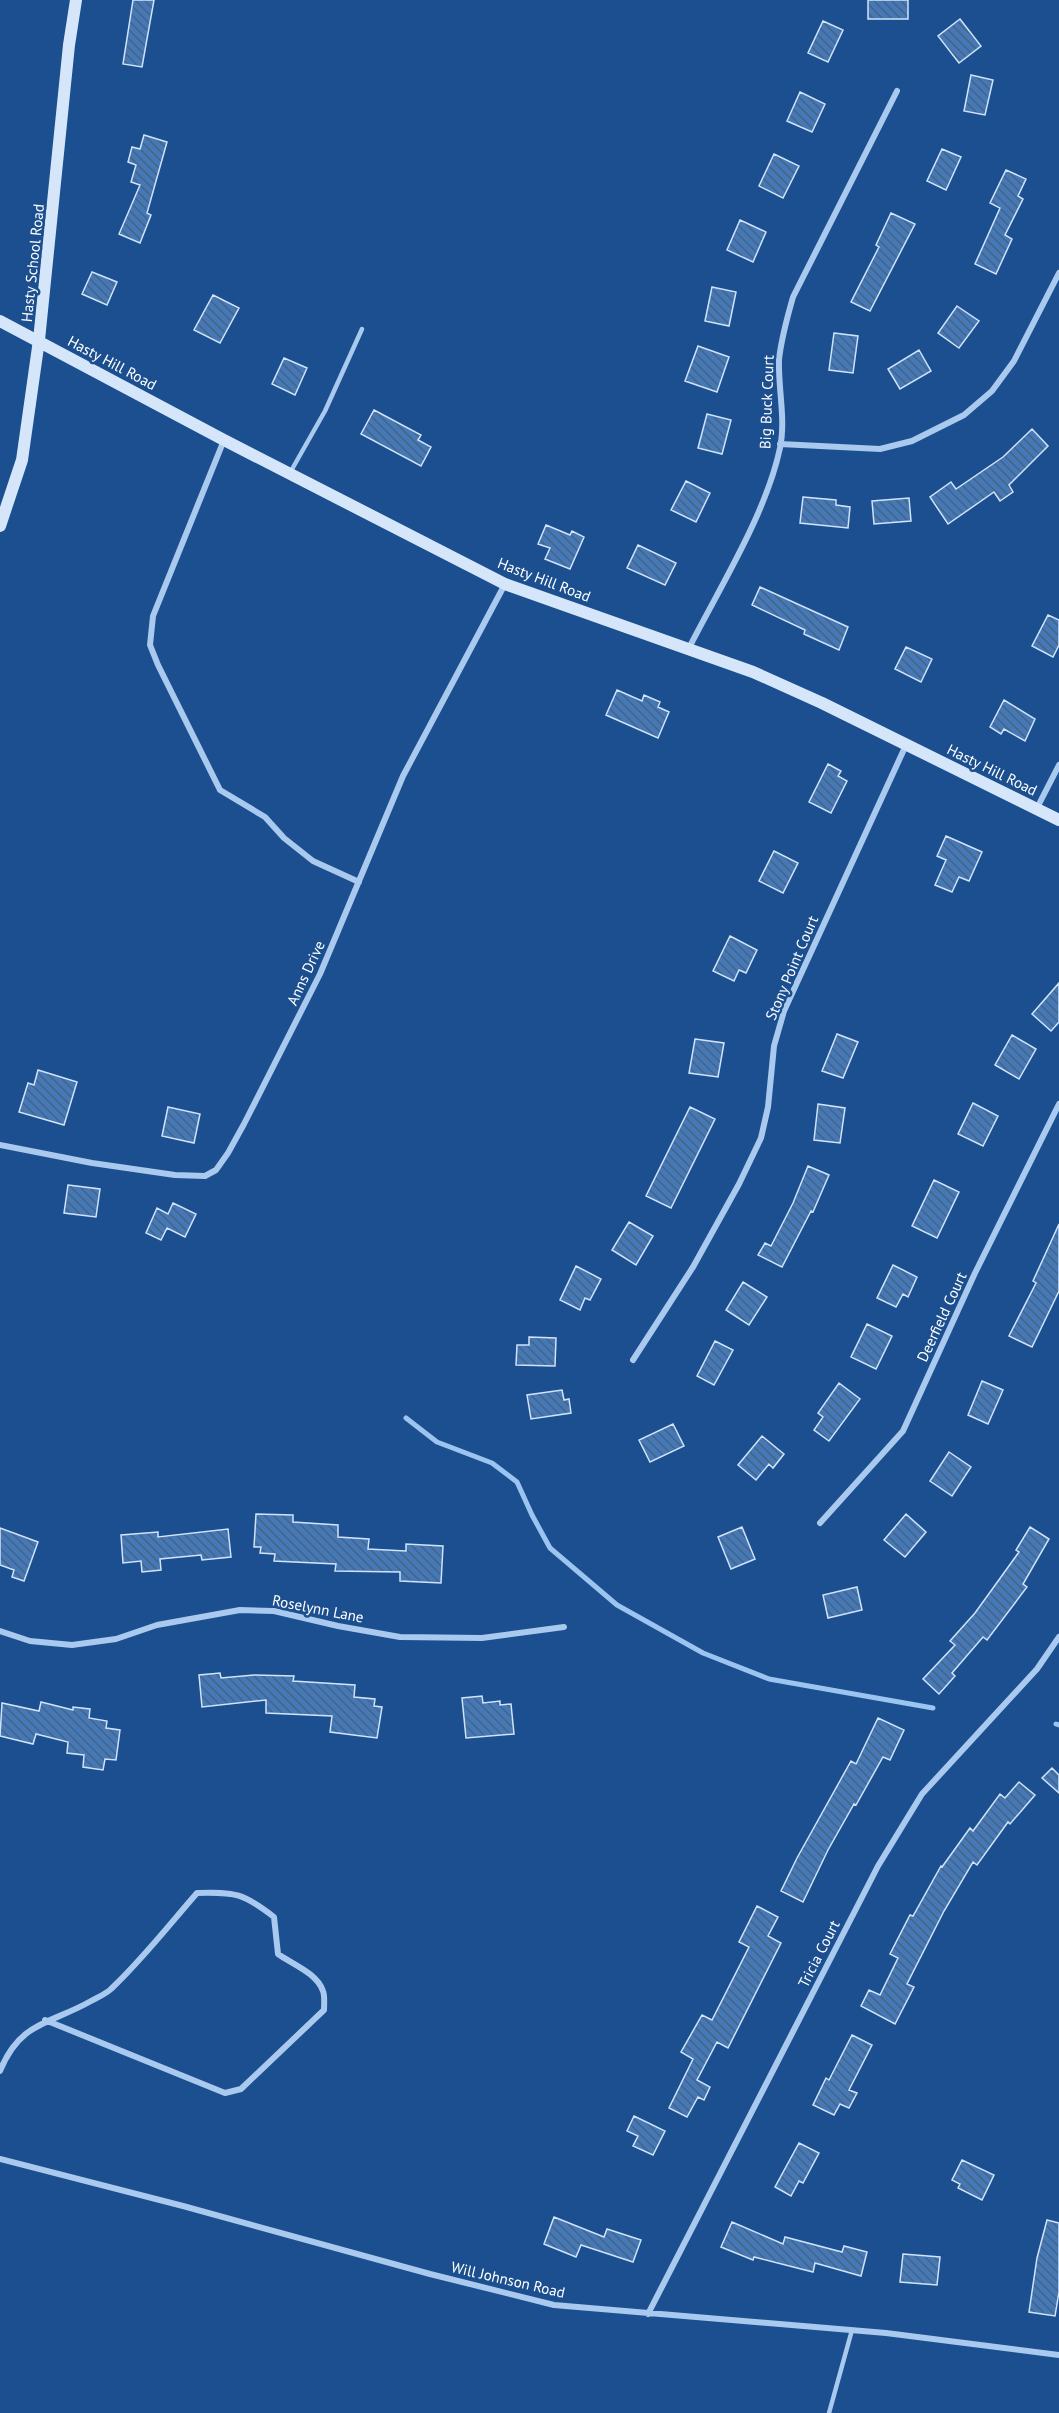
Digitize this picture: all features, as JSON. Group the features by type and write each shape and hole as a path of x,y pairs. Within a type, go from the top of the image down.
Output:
{"street":[{"name":"Hasty School Road","path":"0,526 22,460 39,340 57,184 69,45 76,0"},
{"name":"Big Buck Court","path":"688,648 771,483 780,444 782,405 779,361 793,297 897,91"},
{"path":"780,444 880,449 912,441 964,415 992,391 1014,361 1059,273"},
{"name":"Hasty Hill Road","path":"0,321 289,474 505,584 753,672 822,703 1059,820"},
{"path":"224,440 153,616 150,645 220,789 265,817 297,850 313,861 359,882"},
{"name":"Anns Drive","path":"0,1145 92,1163 175,1175 205,1176 216,1170 244,1124 320,974 403,776 505,584"},
{"name":"Stony Point Court","path":"633,1360 693,1267 739,1184 761,1138 768,1107 774,1046 784,1011 906,745"},
{"path":"1037,808 1059,765"},
{"name":"Deerfield Court","path":"820,1523 903,1431 975,1274 1059,1104"},
{"name":"Roselynn Lane","path":"0,1631 30,1641 72,1645 116,1639 157,1625 240,1610 274,1611 400,1637 482,1638 564,1627"},
{"name":"Tricia Court","path":"648,2314 878,1866 922,1794 1037,1669 1059,1637"},
{"path":"0,2071 8,2052 26,2033 45,2020 78,2009 110,1991 197,1893 226,1892 250,1898 274,1917 278,1954 294,1966 307,1971 323,1991 324,2010 241,2089 225,2093 45,2020"},
{"name":"Will Johnson Road","path":"0,2159 554,2305 852,2330 1059,2355"}],"lane":[{"path":"289,474 325,411 362,329"},
{"path":"829,2413 852,2330"}],"building":[{"path":"133,0 154,0 142,67 123,64"},
{"path":"868,0 908,0 908,19 868,19"},
{"path":"960,19 981,46 959,63 938,36"},
{"path":"823,21 843,30 828,62 808,53"},
{"path":"971,75 993,80 985,115 964,111"},
{"path":"800,92 825,104 812,132 787,121"},
{"path":"144,135 167,142 147,213 151,215 140,243 119,234 140,185 131,182 136,165 128,162 132,147 140,149"},
{"path":"942,149 961,157 946,190 927,181"},
{"path":"774,154 799,166 783,198 759,186"},
{"path":"1006,170 1026,179 1018,196 1023,199 1005,235 1012,239 996,274 975,264 1000,208 990,203"},
{"path":"891,213 915,224 870,311 851,302 879,247 876,245"},
{"path":"740,220 766,232 753,262 727,250"},
{"path":"92,272 117,282 107,305 82,294"},
{"path":"712,287 736,292 729,326 705,321"},
{"path":"213,295 239,308 220,343 194,330"},
{"path":"957,306 979,321 959,348 938,333"},
{"path":"834,333 858,336 853,373 829,370"},
{"path":"698,346 729,357 717,392 685,381"},
{"path":"919,350 931,371 900,389 888,369"},
{"path":"284,358 307,368 295,395 272,384"},
{"path":"374,410 421,435 418,440 431,447 421,466 361,434"},
{"path":"707,414 731,420 722,454 698,448"},
{"path":"1032,429 1048,446 1009,485 1013,492 1000,501 994,492 948,524 930,497 951,482 956,489 1003,457"},
{"path":"686,481 710,493 696,522 671,510"},
{"path":"803,497 836,500 836,505 850,507 848,528 800,523"},
{"path":"909,498 911,521 874,524 872,501"},
{"path":"546,525 570,535 572,531 584,537 570,569 545,559 550,548 538,544"},
{"path":"638,545 676,563 665,585 627,568"},
{"path":"760,587 848,627 839,650 804,634 805,630 752,605"},
{"path":"1048,615 1059,620 1059,645 1053,657 1032,646"},
{"path":"906,647 932,659 921,682 895,669"},
{"path":"617,690 642,701 644,695 660,702 658,707 669,712 658,738 606,715"},
{"path":"1004,700 1035,719 1025,741 1004,729 1001,734 990,727"},
{"path":"828,764 841,771 838,776 847,781 831,813 809,802"},
{"path":"946,836 982,852 969,881 959,877 952,892 935,885 946,860 937,856"},
{"path":"774,851 798,863 783,893 759,881"},
{"path":"730,936 757,950 746,973 739,970 734,981 713,971"},
{"path":"1059,983 1059,1022 1051,1031 1032,1014"},
{"path":"837,1034 858,1042 843,1078 822,1071"},
{"path":"1012,1035 1036,1049 1019,1079 995,1065"},
{"path":"695,1039 724,1043 718,1077 689,1073"},
{"path":"38,1070 77,1082 64,1125 19,1112 28,1083 34,1085"},
{"path":"973,1103 998,1116 983,1146 958,1134"},
{"path":"818,1104 845,1108 840,1143 814,1140"},
{"path":"168,1107 200,1114 194,1143 162,1136"},
{"path":"690,1107 715,1119 671,1208 646,1196"},
{"path":"808,1166 829,1175 813,1212 811,1211 782,1267 758,1255 765,1243 771,1246 793,1203"},
{"path":"934,1180 959,1192 937,1238 912,1226"},
{"path":"68,1185 100,1189 96,1217 64,1213"},
{"path":"173,1203 196,1214 185,1237 167,1228 161,1240 146,1233 157,1208 168,1214"},
{"path":"629,1222 653,1236 636,1265 612,1250"},
{"path":"1059,1224 1059,1291 1032,1347 1009,1336 1036,1283 1033,1281"},
{"path":"893,1265 917,1277 908,1297 903,1294 896,1307 877,1298"},
{"path":"576,1266 601,1279 590,1300 585,1298 580,1310 560,1300"},
{"path":"743,1282 767,1297 749,1325 726,1310"},
{"path":"867,1324 892,1336 876,1369 851,1357"},
{"path":"529,1337 556,1338 555,1366 516,1365 517,1345 529,1345"},
{"path":"715,1341 733,1350 714,1385 697,1376"},
{"path":"982,1381 1003,1390 988,1424 968,1415"},
{"path":"839,1383 860,1399 829,1441 814,1430 823,1417 818,1413"},
{"path":"562,1390 564,1400 569,1399 571,1413 531,1419 527,1395"},
{"path":"673,1424 684,1446 650,1462 639,1440"},
{"path":"762,1436 784,1454 773,1468 769,1464 756,1480 738,1465"},
{"path":"949,1452 971,1467 952,1496 930,1481"},
{"path":"256,1514 293,1515 293,1522 338,1525 338,1537 369,1539 368,1549 406,1551 406,1544 443,1546 441,1583 400,1581 400,1572 335,1571 336,1564 274,1561 275,1554 260,1553 261,1547 254,1547"},
{"path":"906,1514 926,1532 905,1557 884,1540"},
{"path":"742,1527 755,1559 731,1569 718,1537"},
{"path":"1030,1527 1049,1539 1023,1584 1027,1587 987,1640 983,1637 952,1673 955,1676 939,1694 923,1679 955,1645 950,1641 975,1613 1019,1552 1016,1550"},
{"path":"0,1528 38,1542 24,1581 12,1577 14,1570 0,1565"},
{"path":"228,1529 231,1557 202,1560 201,1555 160,1559 161,1570 142,1572 141,1561 123,1563 121,1535 158,1532 158,1537"},
{"path":"857,1587 862,1610 828,1618 823,1595"},
{"path":"220,1673 221,1678 254,1675 294,1676 293,1681 355,1685 354,1697 375,1699 374,1706 382,1707 377,1738 330,1732 332,1716 266,1713 266,1700 202,1707 199,1675"},
{"path":"482,1696 483,1703 500,1701 500,1705 511,1704 514,1734 466,1738 462,1698"},
{"path":"41,1702 73,1710 73,1707 90,1709 89,1718 107,1721 106,1728 120,1730 116,1760 105,1759 103,1770 83,1767 84,1755 67,1753 68,1742 36,1734 33,1744 0,1736 2,1703 39,1711"},
{"path":"878,1718 904,1730 890,1760 883,1757 856,1805 854,1804 828,1850 803,1902 781,1891 851,1761 856,1764"},
{"path":"1052,1768 1059,1775 1059,1793 1042,1778"},
{"path":"1019,1782 1035,1795 1010,1824 1008,1822 977,1865 973,1862 944,1911 907,1984 914,1987 895,2024 861,2006 869,1990 880,1995 898,1958 890,1954 910,1915 913,1916 941,1866 970,1828 973,1831 1000,1794 1005,1798"},
{"path":"757,1906 778,1917 768,1936 781,1943 728,2048 717,2042 697,2080 710,2087 704,2100 698,2097 687,2117 669,2108 693,2059 681,2052 702,2015 712,2020 749,1947 739,1942"},
{"path":"852,2035 872,2045 849,2090 857,2093 849,2108 840,2104 834,2115 813,2105 826,2078 829,2080"},
{"path":"634,2116 665,2131 653,2155 633,2146 638,2136 627,2131"},
{"path":"799,2143 819,2153 803,2183 799,2181 791,2196 775,2187"},
{"path":"962,2160 994,2175 982,2200 958,2188 960,2184 952,2180"},
{"path":"554,2217 604,2237 607,2229 641,2240 633,2262 581,2245 576,2257 544,2244"},
{"path":"1047,2220 1059,2223 1059,2292 1055,2316 1029,2312 1037,2258"},
{"path":"732,2222 783,2244 785,2237 842,2252 844,2246 867,2252 861,2276 815,2263 813,2272 754,2257 753,2260 721,2247"},
{"path":"903,2254 940,2257 937,2285 900,2282"}],"waterway":[{"path":"406,1418 437,1442 492,1463 517,1482 550,1548 617,1605 703,1653 769,1679 933,1708"}]}
